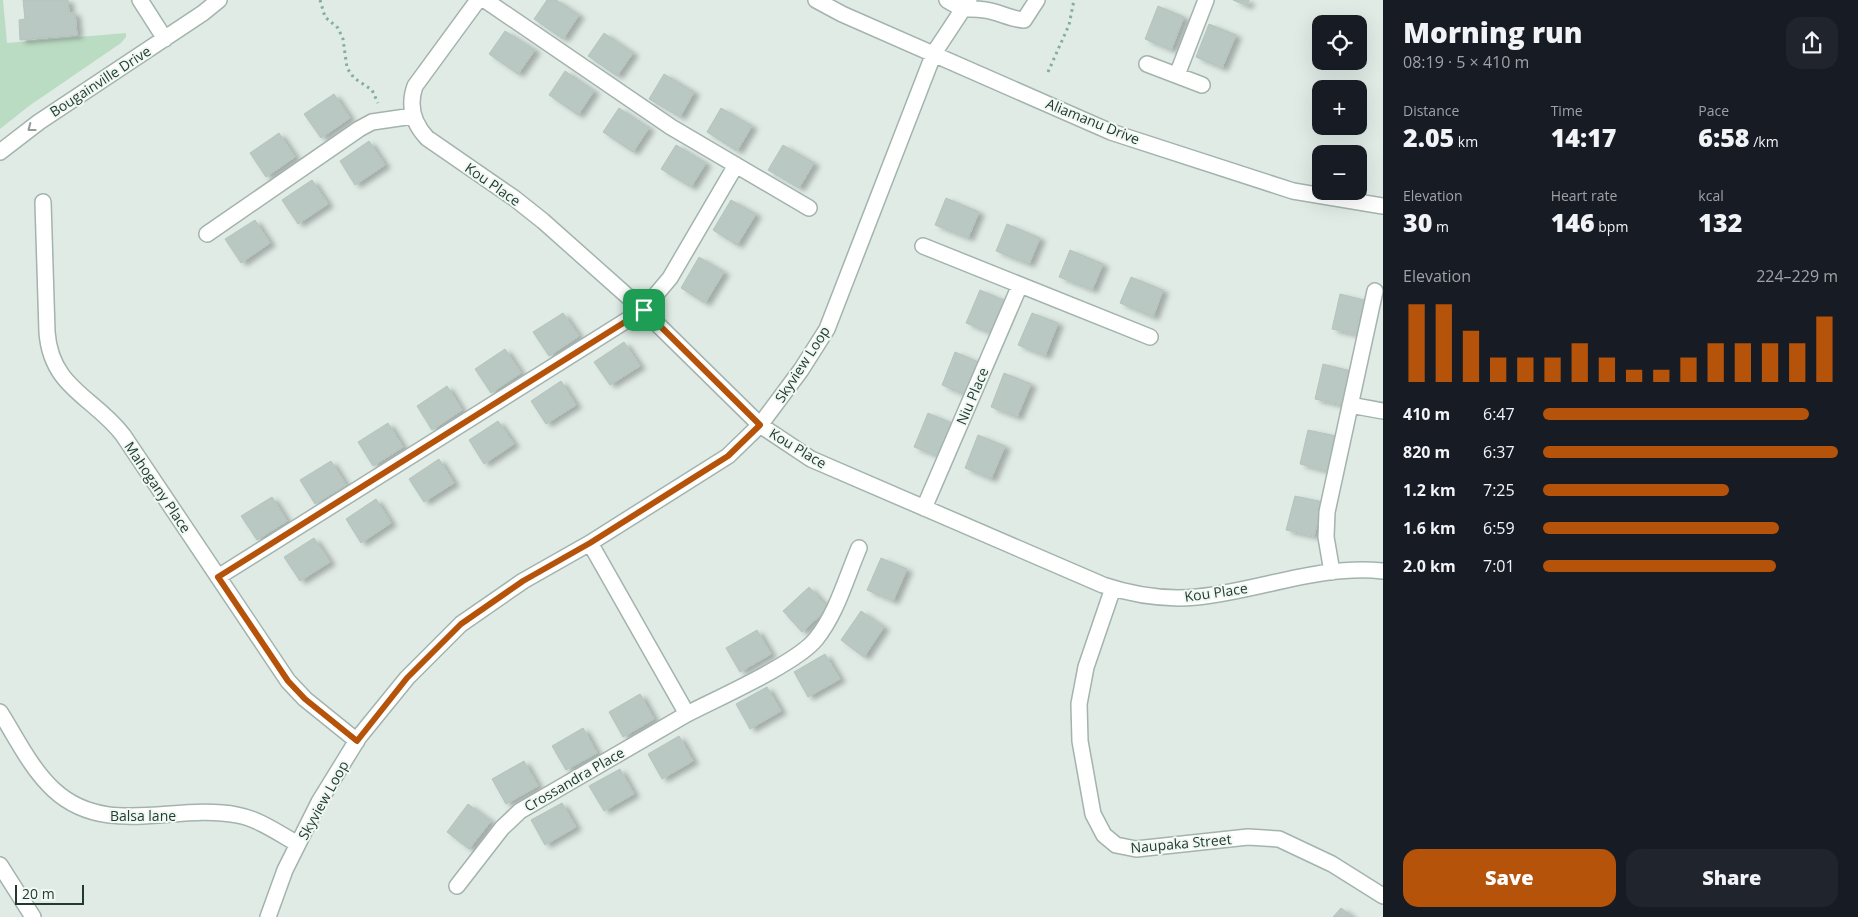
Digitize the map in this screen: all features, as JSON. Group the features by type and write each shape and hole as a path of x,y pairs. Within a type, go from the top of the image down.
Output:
{"street":[{"path":"140,0 165,38"},
{"path":"203,13 219,0"},
{"path":"203,13 231,0"},
{"path":"207,234 372,122 413,116 412,101 416,86 478,0"},
{"path":"485,0 638,106 809,208"},
{"name":"Aliamanu Drive","path":"816,0 842,14 1111,132 1293,191 1383,206"},
{"path":"947,0 1011,19 1024,20 1037,0"},
{"path":"1177,75 1206,0"},
{"name":"Skyview Loop","path":"268,917 285,870 319,802 357,741 407,678 461,624 523,581 590,543 728,456 760,425 801,370 827,328 934,53 966,5"},
{"name":"Bougainville Drive","path":"0,152 39,122 203,13"},
{"path":"1147,64 1202,85"},
{"name":"Kou Place","path":"413,116 420,131 427,138 514,198 644,310 760,425 811,459 1113,588 1149,596 1198,597 1332,572 1349,570 1383,571"},
{"path":"218,577 644,310 670,278 736,165"},
{"name":"Mahogany Place","path":"43,202 46,332 52,360 68,384 110,419 288,681 305,699 357,741"},
{"path":"923,246 1150,337"},
{"name":"Niu Place","path":"924,508 1020,285"},
{"path":"1332,572 1326,538 1326,518 1375,291"},
{"path":"1350,405 1383,412"},
{"path":"590,543 688,714"},
{"name":"Crossandra Place","path":"457,886 502,828 520,811 688,714 787,661 816,640 829,619 859,548"},
{"name":"Naupaka Street","path":"1113,588 1086,667 1079,704 1080,741 1093,814 1104,835 1116,844 1136,849 1248,837 1279,839 1332,864 1383,896"},
{"name":"Balsa lane","path":"0,712 45,782 62,797 82,808 115,817 234,815 254,819 298,844"},
{"path":"0,865 33,917"}],"path":[{"path":"320,0 325,17 338,28 343,39 347,68 358,82 372,90 382,120"},
{"path":"1048,72 1069,25 1074,0"}],"green space":[{"path":"0,0 3,0 7,43 126,33 126,37 121,43 29,106 0,129"}],"building":[{"path":"23,0 68,0 69,13 75,13 77,35 20,40 19,20 25,19"},
{"path":"547,0 556,0 579,15 563,39 534,19"},
{"path":"1233,0 1249,0 1247,6"},
{"path":"1158,6 1184,17 1171,50 1145,39"},
{"path":"1209,24 1236,35 1222,68 1196,57"},
{"path":"505,31 535,50 518,74 489,54"},
{"path":"604,33 633,53 617,76 588,56"},
{"path":"565,71 594,91 578,115 549,95"},
{"path":"664,74 694,92 680,117 649,99"},
{"path":"334,94 350,118 321,138 304,114"},
{"path":"619,108 649,128 633,152 603,132"},
{"path":"721,108 752,126 737,151 707,132"},
{"path":"279,133 295,157 266,177 250,153"},
{"path":"369,141 385,165 355,185 340,161"},
{"path":"676,145 706,163 691,187 661,169"},
{"path":"783,145 814,163 799,188 768,170"},
{"path":"312,180 328,204 298,224 282,200"},
{"path":"946,198 979,212 968,238 935,225"},
{"path":"731,200 756,214 737,245 713,230"},
{"path":"255,220 270,243 241,263 225,239"},
{"path":"1007,224 1040,238 1029,264 996,251"},
{"path":"1070,250 1103,264 1092,290 1059,277"},
{"path":"699,257 724,272 705,303 681,288"},
{"path":"1131,277 1163,290 1153,317 1120,303"},
{"path":"980,290 1006,301 993,334 966,323"},
{"path":"1340,294 1368,301 1360,335 1332,329"},
{"path":"563,313 579,336 549,356 533,332"},
{"path":"1032,313 1058,323 1045,356 1018,345"},
{"path":"624,342 640,366 610,385 594,362"},
{"path":"505,349 521,373 491,393 475,369"},
{"path":"955,352 981,363 968,396 942,385"},
{"path":"1323,364 1351,371 1343,405 1315,399"},
{"path":"1004,373 1031,384 1017,417 991,407"},
{"path":"561,381 576,405 546,424 531,401"},
{"path":"447,386 462,410 432,430 417,406"},
{"path":"928,413 954,424 940,457 914,447"},
{"path":"498,421 514,444 484,464 469,440"},
{"path":"388,423 403,447 373,466 358,442"},
{"path":"1308,430 1336,436 1328,471 1300,464"},
{"path":"978,435 1005,446 991,479 965,468"},
{"path":"439,459 454,483 424,502 409,479"},
{"path":"331,461 346,485 315,504 300,480"},
{"path":"1295,496 1323,502 1314,536 1286,530"},
{"path":"272,497 287,521 257,540 241,516"},
{"path":"376,499 391,523 361,543 346,519"},
{"path":"314,538 330,562 300,581 284,557"},
{"path":"881,558 907,569 893,601 867,590"},
{"path":"809,587 828,608 802,632 783,611"},
{"path":"861,611 884,627 864,657 841,640"},
{"path":"757,630 771,654 740,672 726,648"},
{"path":"825,654 840,679 808,697 794,672"},
{"path":"767,687 781,711 750,729 736,704"},
{"path":"640,694 654,719 623,737 609,712"},
{"path":"583,728 597,753 566,770 552,746"},
{"path":"679,736 693,761 662,779 648,754"},
{"path":"524,761 538,786 506,804 492,779"},
{"path":"620,769 634,794 604,811 589,786"},
{"path":"562,803 576,827 545,845 531,820"},
{"path":"468,804 491,821 469,849 447,832"},
{"path":"1341,908 1353,917 1333,917"}],"route":[{"path":"644,310 760,425 728,456 590,543 523,581 461,624 407,678 357,741 305,699 288,681 218,577 644,310"}]}
